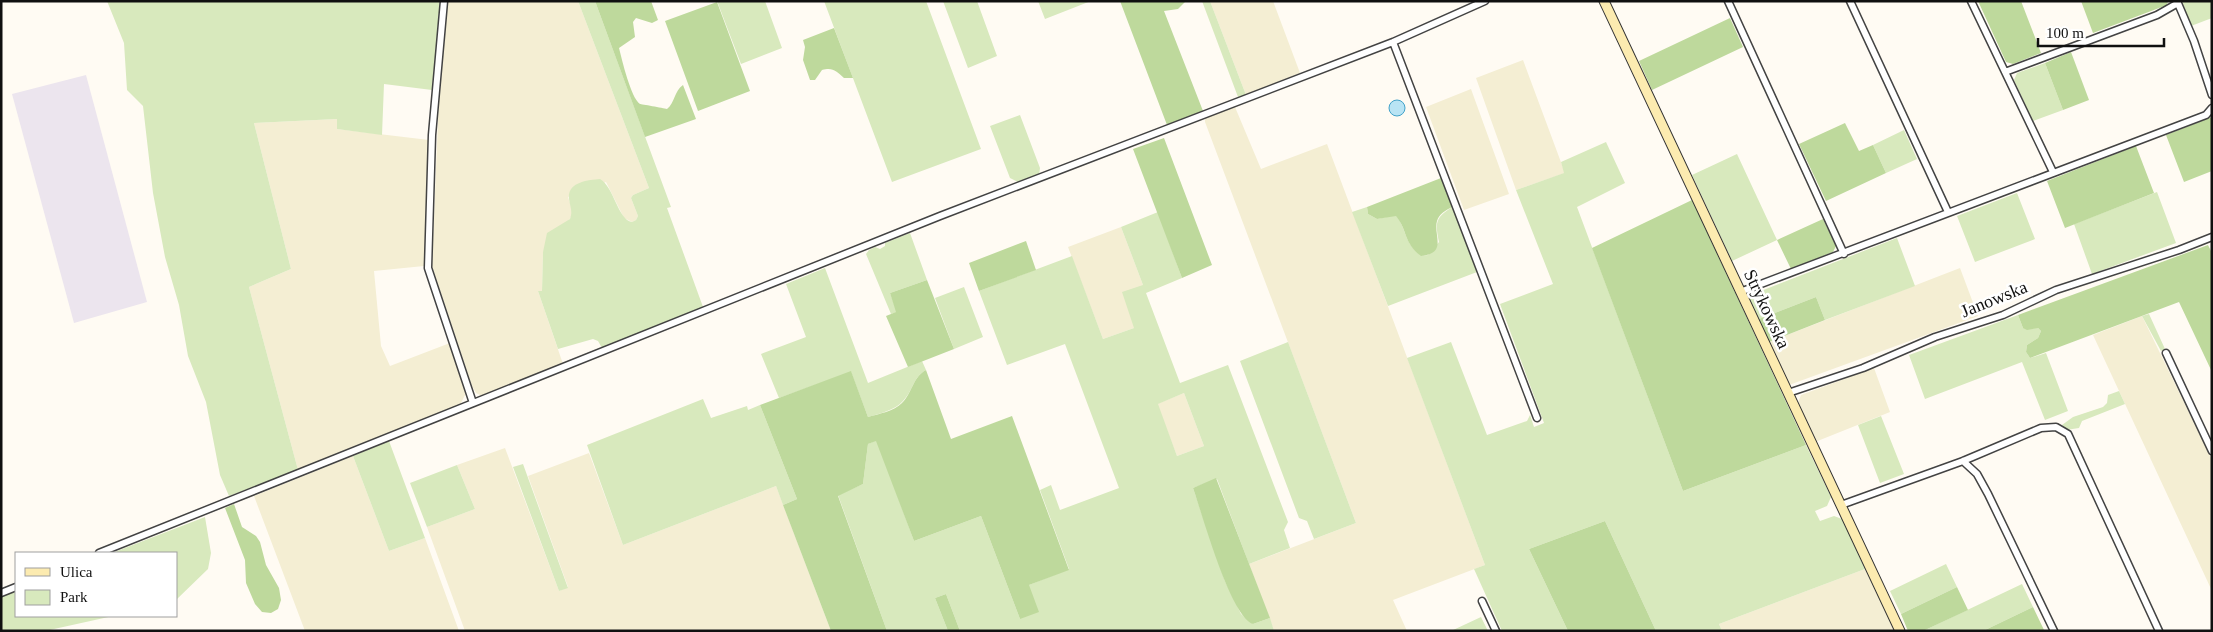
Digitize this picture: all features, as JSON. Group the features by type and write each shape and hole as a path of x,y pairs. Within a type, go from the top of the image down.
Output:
{"street":[{"path":"444,1 432,135 428,268 473,403"},
{"path":"102,552 940,216 1394,42 1485,1"},
{"name":"Strykowska","path":"1604,1 1900,631"},
{"path":"1728,1 1844,254"},
{"path":"1850,1 1948,212"},
{"path":"1971,1 2053,172"},
{"path":"2005,72 2157,15 2178,2 2194,41 2212,95"},
{"path":"1394,42 1537,418"},
{"path":"1740,292 2206,115 2212,108"},
{"name":"Janowska","path":"1788,393 1864,368 1935,338 2002,315 2056,290 2179,250 2212,237"},
{"path":"2166,353 2212,451"},
{"path":"1841,505 1963,461 2041,428 2056,427 2064,430 2068,434 2159,631"},
{"path":"1963,461 1977,474 1988,494 2054,631"},
{"path":"1,593 15,587"},
{"path":"1482,601 1496,631"}],"shaded area":[{"path":"448,1 578,1 649,188 633,195 631,198 638,216 632,222 624,218 606,182 568,197 573,212 570,219 543,252 542,291 538,291 563,364 482,396 476,393 472,386 432,266 440,72"},
{"path":"1210,1 1273,1 1300,73 1246,95"},
{"path":"1523,60 1565,173 1516,190 1476,78"},
{"path":"86,75 147,302 74,323 12,94"},
{"path":"1471,89 1509,194 1464,210 1426,107"},
{"path":"1235,107 1261,169 1327,144 1485,565 1393,600 1407,631 1274,631 1249,564 1356,523 1205,122 1205,118"},
{"path":"337,119 337,129 429,140 424,266 374,271 381,346 390,366 450,343 466,393 460,405 298,470 249,287 291,269 254,123"},
{"path":"1121,227 1143,285 1134,328 1103,339 1068,247"},
{"path":"1960,268 1978,316 1789,385 1769,342"},
{"path":"2142,316 2212,460 2212,591 2093,335"},
{"path":"1874,368 1890,412 1815,442 1798,403 1801,395"},
{"path":"1184,393 1204,446 1177,456 1157,404"},
{"path":"505,448 559,591 568,587 528,476 589,453 623,545 776,486 831,631 465,631 427,527 475,509 457,465"},
{"path":"353,456 389,551 425,538 459,631 305,631 254,496"},
{"path":"1865,569 1895,631 1722,631 1719,624"}],"green space":[{"path":"107,1 440,1 432,90 384,84 382,135 337,129 337,119 254,123 291,269 249,287 298,470 229,496 220,475 206,402 188,356 179,305 165,257 153,193 143,106 127,90 124,43"},
{"path":"578,1 595,1 671,207 667,208 703,307 602,348 598,341 593,339 558,349 538,291 542,291 543,252 547,233 570,219 569,193 571,189 579,183 600,179 609,189 623,216 632,222 638,216 631,198 633,195 649,188"},
{"path":"595,1 651,1 658,20 652,23 636,18 633,22 635,37 619,48 630,87 640,104 667,109 683,85 696,119 645,137"},
{"path":"717,1 765,1 782,48 741,64"},
{"path":"824,1 926,1 981,149 892,182"},
{"path":"943,1 977,1 997,56 968,68"},
{"path":"1038,1 1091,1 1045,19"},
{"path":"1120,1 1186,1 1178,9 1164,11 1203,111 1167,125"},
{"path":"1202,1 1210,1 1246,95 1238,97"},
{"path":"1978,1 2021,1 2041,53 2013,64 2006,62"},
{"path":"2081,1 2168,1 2167,5 2093,33"},
{"path":"2182,1 2212,1 2212,18 2191,26"},
{"path":"717,2 750,91 698,111 665,21"},
{"path":"1730,18 1743,47 1652,90 1639,61"},
{"path":"834,28 853,78 844,78 832,69 829,69 822,70 815,80 810,80 803,60 805,47 803,40"},
{"path":"2071,52 2089,100 2063,110 2045,63"},
{"path":"2045,63 2063,110 2033,121 2014,80 2017,73"},
{"path":"1020,115 1040,168 1039,175 1018,182 1010,178 990,126"},
{"path":"2212,117 2212,171 2184,182 2166,135"},
{"path":"1845,123 1859,151 1873,145 1886,173 1826,201 1799,144"},
{"path":"1904,130 1917,159 1886,173 1873,145"},
{"path":"1164,138 1212,265 1182,278 1133,149"},
{"path":"1606,142 1625,183 1577,207 1683,491 1806,445 1831,497 1827,506 1815,511 1820,521 1834,516 1842,519 1865,569 1719,624 1722,631 1656,631 1605,521 1529,549 1568,631 1502,631 1474,569 1485,565 1407,358 1451,342 1487,435 1527,421 1530,415 1534,427 1544,423 1500,304 1553,284 1516,190 1564,173 1561,162"},
{"path":"2136,146 2154,193 2065,228 2047,181"},
{"path":"1737,154 1777,240 1732,261 1692,175"},
{"path":"1441,178 1452,207 1439,216 1436,226 1437,247 1429,254 1421,256 1415,251 1396,216 1377,219 1368,214 1367,207"},
{"path":"2157,192 2176,243 2092,274 2074,224"},
{"path":"2017,193 2035,239 1975,262 1957,216"},
{"path":"1692,200 1806,445 1683,491 1592,248"},
{"path":"1367,207 1368,214 1377,219 1396,215 1412,246 1422,256 1428,255 1439,242 1437,225 1439,218 1452,207 1477,272 1388,306 1352,212"},
{"path":"1158,212 1182,278 1146,293 1180,383 1228,365 1288,522 1284,530 1290,548 1249,564 1217,479 1193,488 1225,581 1241,614 1253,624 1270,618 1274,631 960,631 946,594 935,598 948,631 887,631 838,495 863,484 868,444 877,440 914,541 981,516 1020,619 1029,585 1069,569 1040,490 1051,485 1060,510 1119,488 1065,344 1007,365 979,291 1072,256 1103,339 1134,328 1122,292 1143,285 1121,227","holes":["1184,393 1204,446 1177,456 1158,404"]},
{"path":"1823,219 1836,246 1833,252 1791,269 1777,240"},
{"path":"910,233 927,280 890,293 897,312 891,314 866,254 875,247 880,249 885,246 885,243"},
{"path":"1897,238 1915,286 1825,320 1816,297 1759,319 1748,296"},
{"path":"1026,241 1036,270 979,291 969,263"},
{"path":"2208,245 2212,253 2212,372 2179,302 2030,358 2026,352 2027,345 2038,338 2041,331 2038,328 2027,330 2023,328 2018,315"},
{"path":"825,268 868,383 922,361 926,370 918,376 909,393 900,404 882,413 868,417 851,372 779,398 761,354 806,337 786,284"},
{"path":"927,280 954,349 908,367 886,316 896,312 890,293"},
{"path":"964,287 983,337 954,349 935,298"},
{"path":"1816,297 1825,320 1769,342 1759,319"},
{"path":"2149,314 2165,349 2161,351 2142,316"},
{"path":"2018,315 2023,328 2038,328 2041,331 2038,338 2027,345 2026,352 2030,358 2046,353 2068,411 2045,420 2022,362 1925,399 1909,355"},
{"path":"1288,342 1356,523 1314,539 1307,521 1299,518 1240,361"},
{"path":"926,370 951,439 1012,416 1069,570 1029,585 1039,612 1020,619 981,516 914,541 876,441 868,444 863,484 838,496 887,631 831,631 783,505 797,499 760,405 851,371 868,417 899,406 906,399 921,373"},
{"path":"2119,391 2125,404 2082,421 2079,428 2066,430 2062,425 2073,417 2103,407 2107,403 2108,395"},
{"path":"703,399 711,418 747,406 748,410 760,405 797,499 783,505 776,486 623,545 587,445"},
{"path":"1881,416 1904,474 1880,483 1858,425"},
{"path":"389,441 425,538 389,551 353,456"},
{"path":"523,464 568,588 559,591 513,467"},
{"path":"457,465 475,509 427,527 410,483"},
{"path":"1216,478 1270,618 1253,624 1244,617 1226,584 1193,488"},
{"path":"234,504 242,527 256,536 260,542 266,565 279,588 281,600 278,609 271,613 262,612 255,604 246,583 245,560 225,508"},
{"path":"205,517 211,553 208,569 178,598 178,552 115,552"},
{"path":"1605,521 1656,631 1568,631 1529,549"},
{"path":"1946,564 1957,587 1901,614 1890,591"},
{"path":"2022,584 2033,607 1983,631 1923,631"},
{"path":"1957,587 1968,610 1923,631 1908,631 1901,614"},
{"path":"15,591 15,617 108,617 45,631 1,631 1,597"},
{"path":"946,594 960,631 948,631 935,598"},
{"path":"2033,607 2044,630 1983,631"},
{"path":"1481,617 1488,631 1451,631"}],"water":[{"path":"1397,100 1405,108 1397,116 1389,108"}]}
